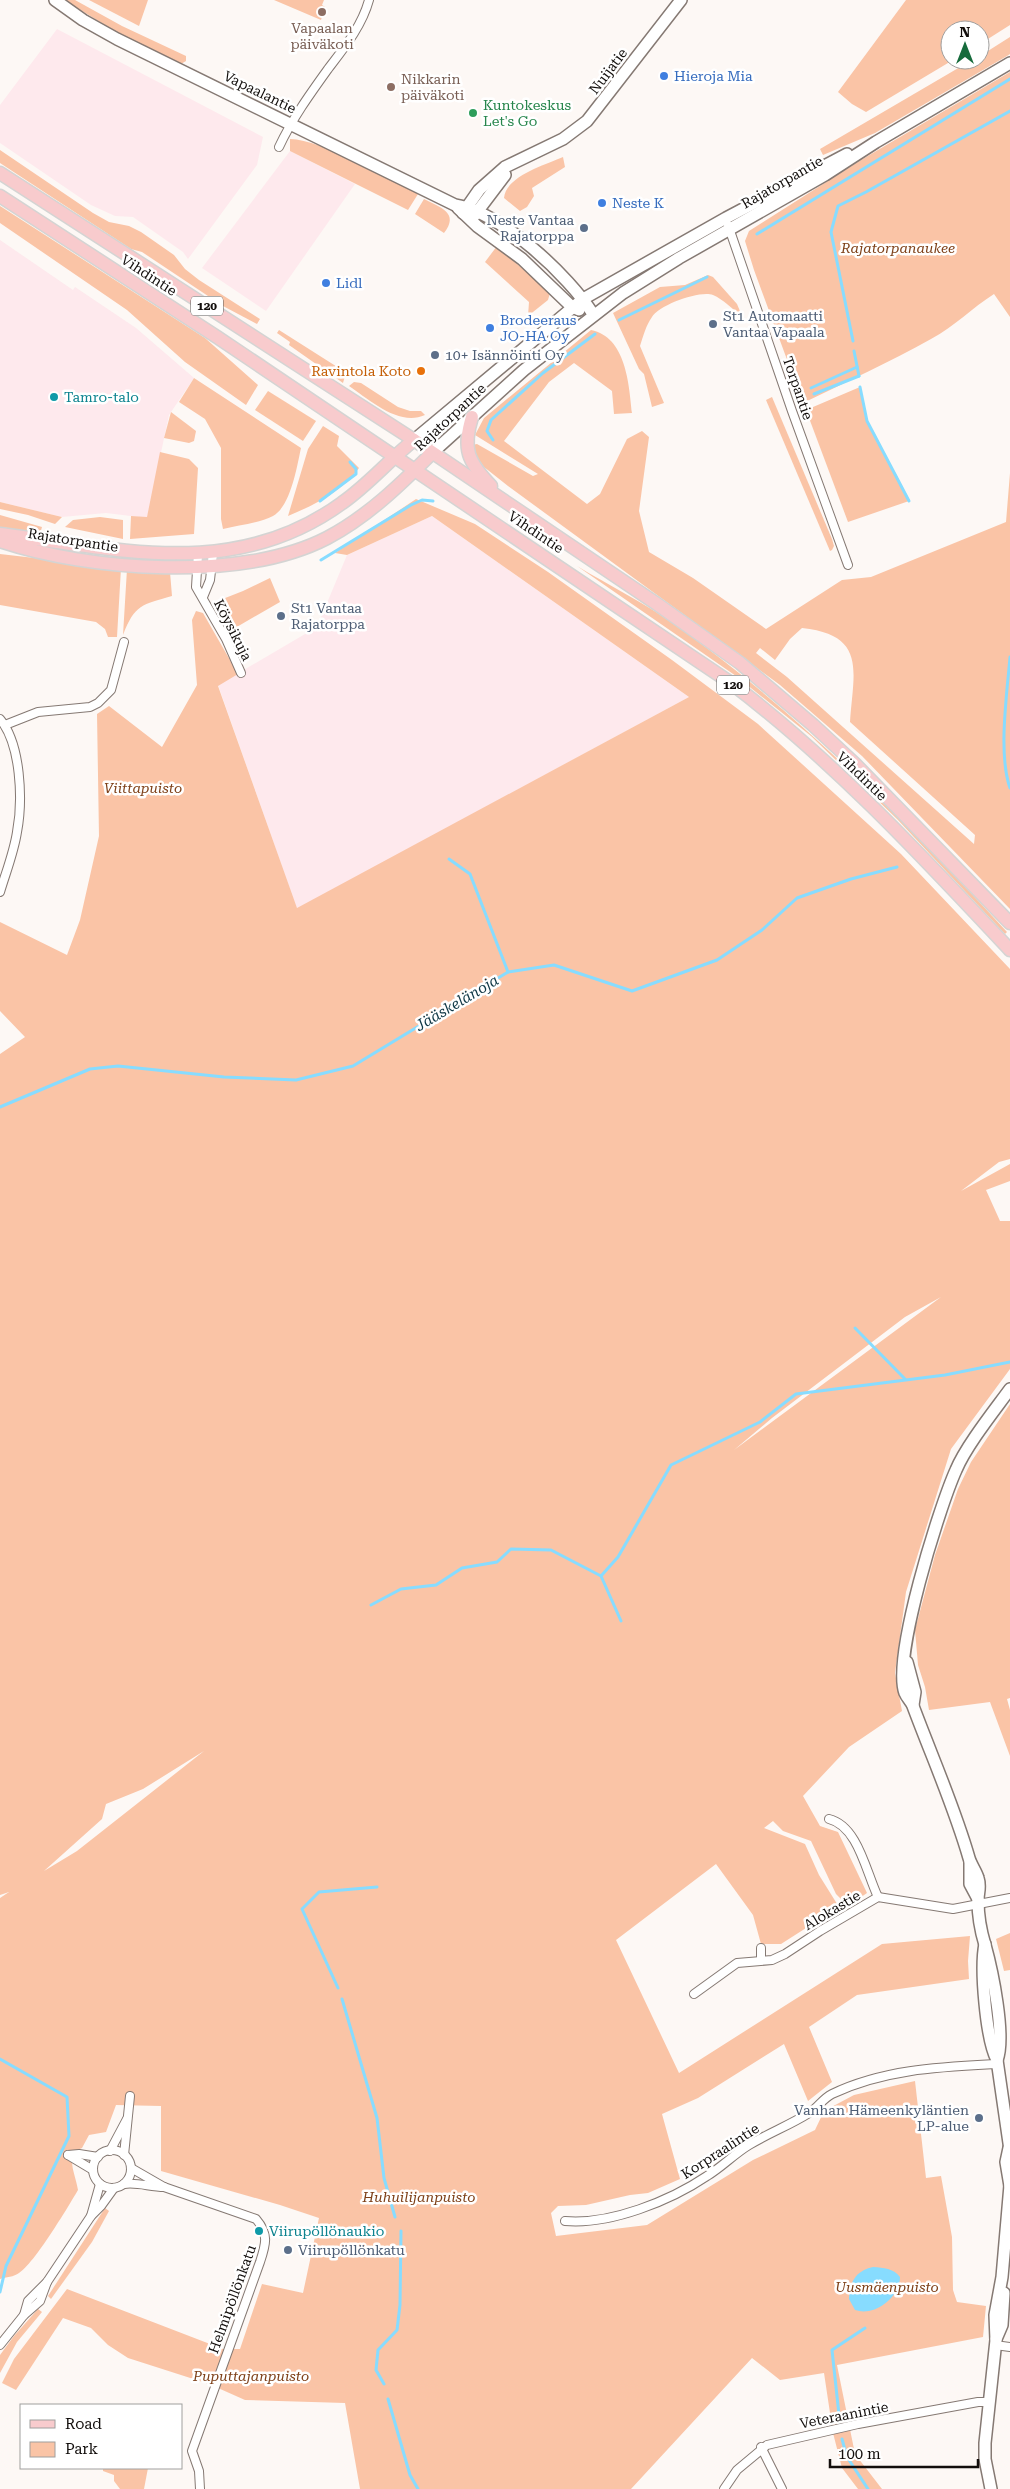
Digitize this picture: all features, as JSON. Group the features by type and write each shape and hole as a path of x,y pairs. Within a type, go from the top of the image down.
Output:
{"main road":[{"name":"Vihdintie","path":"0,172 414,440 698,632 773,690 813,725 903,811 1010,923"},
{"name":"Vihdintie","path":"0,196 416,469 683,650 762,707 858,793 1010,950"},
{"path":"472,417 466,441 469,456 480,474 509,504"},
{"name":"Rajatorpantie","path":"0,541 70,557 103,562 197,561 213,553 235,550 268,541 297,529 342,504 414,440"},
{"name":"Rajatorpantie","path":"0,534 105,550 197,561 213,567 285,554 325,539 344,528 383,500 432,453"}],"street":[{"name":"Vapaalantie","path":"55,0 86,22 117,39 290,123 464,211 522,259 572,307 593,314"},
{"path":"278,147 290,123 360,22 369,0"},
{"name":"Nuijatie","path":"464,211 479,190 505,167 563,139 587,120 681,0"},
{"name":"Rajatorpantie","path":"432,453 524,370 593,314 728,224 827,163 876,142 1010,63"},
{"name":"Nuijatie","path":"464,211 479,211 494,188 521,160"},
{"path":"479,211 536,251 583,299 593,314"},
{"name":"Rajatorpantie","path":"414,440 583,299 728,224"},
{"name":"Torpantie","path":"728,224 792,411 848,565"},
{"name":"Köysikuja","path":"203,597 208,588 213,567 213,553"},
{"name":"Köysikuja","path":"197,561 196,587 226,639 241,673"},
{"path":"0,892 18,830 19,802 15,752 3,722 38,712 90,707 98,704 111,690 124,642"},
{"path":"991,2489 985,2458 995,2343 1003,2316 1005,2291 1002,2278 1010,2186 1006,2162 1010,2147 998,2062 992,2051 982,1967 985,1944 978,1901 970,1884 970,1860 954,1808 919,1727 913,1705 904,1686 905,1656 924,1563 956,1470 1010,1389"},
{"path":"829,1819 845,1826 853,1836 878,1897"},
{"name":"Alokastie","path":"694,1994 737,1963 772,1960 785,1954 878,1897 953,1909 978,1901 1010,1898"},
{"path":"761,1948 761,1960"},
{"name":"Korpraalintie","path":"565,2221 579,2222 605,2218 662,2200 707,2176 749,2145 808,2114 823,2098 866,2081 904,2072 998,2062"},
{"path":"130,2096 124,2155 131,2168 164,2187"},
{"path":"91,2216 100,2184 93,2170 68,2155 79,2154 98,2157 110,2151 127,2119"},
{"path":"110,2151 124,2155"},
{"path":"93,2170 98,2157"},
{"path":"124,2184 131,2168"},
{"path":"0,2345 24,2315 28,2300 47,2282 91,2216 114,2188 134,2182 149,2187 164,2187"},
{"path":"100,2184 114,2188"},
{"name":"Helmipöllönkatu","path":"164,2187 248,2215 256,2219 264,2230 266,2237 264,2250 192,2451 199,2471 200,2489"},
{"path":"995,2343 1010,2347"},
{"name":"Veteraanintie","path":"724,2489 737,2470 761,2447 858,2424 989,2402"},
{"path":"761,2447 782,2489"}],"shaded area":[{"path":"57,29 263,137 257,165 188,259 183,252 133,217 115,216 91,205 0,143 0,105"},
{"path":"290,151 355,184 266,311 202,268"},
{"path":"0,240 73,290 75,287 136,328 194,378 169,415 147,518 106,513 62,517 0,502"},
{"path":"432,516 689,697 297,909 218,685 317,627 347,555"}],"green space":[{"path":"64,0 75,0 122,26 186,56 186,61 181,64 115,31"},
{"path":"89,0 148,0 139,26"},
{"path":"274,0 324,0 322,5 325,7 321,20"},
{"path":"906,0 1010,0 1010,25 990,38 990,20 940,20 940,68 866,112 852,104 838,92"},
{"path":"1010,37 1010,54 990,66 990,50"},
{"path":"955,70 983,70 875,133 823,155 820,149"},
{"name":"Rajatorpanaukee","path":"1010,72 1010,317 994,294 931,339 803,403 754,270 745,241 749,231 861,160"},
{"path":"242,85 279,101 278,108 240,88"},
{"path":"290,139 304,141 337,153 418,194 408,210 290,151"},
{"path":"0,150 93,213 109,222 129,226 141,232 174,255 185,269 199,280 260,319 257,324 223,306 142,252 131,249 0,163"},
{"path":"563,157 565,167 532,188 534,196 527,207 520,211 504,198 506,190 519,177"},
{"path":"424,199 442,208 449,216 450,220 444,233 415,214"},
{"path":"0,206 205,338 258,385 246,405 185,362 127,310 0,223"},
{"path":"497,246 550,293 548,300 528,316 529,302 485,262"},
{"path":"708,275 713,277 737,304 742,316 720,299 707,294 671,303 656,312 648,324 640,346 664,403 652,407 644,374 639,369 613,313 660,287 685,285"},
{"path":"279,330 342,370 345,376 343,383 289,345 290,342 277,333"},
{"path":"591,330 603,334 612,342 624,363 632,413 614,414 612,391 574,363 549,382 504,441 587,504 600,494 627,439 642,431 649,437 639,511 649,552 693,578 766,629 842,580 871,577 1006,522 1010,473 1010,909 862,756 780,685 484,467 474,454 472,445 477,444 533,476 538,474 475,435 484,418","holes":["802,628 823,632 838,639 847,648 852,659 854,673 850,722 975,835 974,844 787,677 756,653 760,648 775,660 790,639"]},
{"path":"194,378 301,448 289,495 279,511 273,516 223,529 221,519 221,448 205,419 179,402"},
{"path":"354,382 361,383 398,407 410,411 421,411 425,415 405,418 395,415 349,386"},
{"path":"860,387 867,421 909,501 848,522 806,410"},
{"path":"268,391 316,421 303,441 255,410"},
{"path":"772,397 832,539 834,546 830,551 766,400"},
{"path":"171,412 196,431 194,441 189,443 164,438"},
{"path":"323,426 339,436 337,446 359,468 336,491 288,516 308,449"},
{"path":"160,452 189,459 198,468 194,534 130,539 131,516 147,517"},
{"path":"416,499 475,524 548,572 758,724 901,854 1010,969 1010,1159 999,1162 961,1191 1010,1164 1010,1181 986,1190 1000,1221 1010,1221 1010,1369 951,1449 906,1592 895,1673 902,1711 849,1747 803,1796 820,1826 838,1832 867,1893 848,1906 836,1894 811,1841 783,1831 773,1821 764,1828 805,1844 819,1875 839,1907 781,1944 761,1944 753,1915 716,1864 616,1940 679,2073 882,1944 970,1936 969,1979 857,1995 809,2027 832,2082 808,2101 784,2044 698,2098 662,2114 680,2179 648,2193 586,2205 558,2206 551,2213 556,2236 647,2225 753,2160 815,2130 824,2111 854,2095 915,2081 926,2178 941,2176 952,2237 953,2290 957,2302 986,2306 983,2337 837,2365 855,2454 882,2489 858,2489 842,2468 833,2433 824,2373 780,2380 752,2358 631,2489 360,2489 345,2403 245,2400 209,2384 128,2358 108,2345 91,2328 63,2318 16,2390 2,2383 14,2359 67,2289 223,2349 240,2349 262,2284 303,2293 319,2218 161,2171 161,2106 116,2105 106,2132 89,2135 82,2148 73,2152 72,2167 78,2190 50,2234 25,2268 15,2275 0,2279 0,1898 9,1892 0,1895 0,1054 25,1037 0,1011 0,922 67,955 80,920 99,836 97,714 109,706 162,747 197,685 192,620 196,611 203,613 238,674 218,686 297,908 689,697 432,516 347,555 335,553","holes":["941,1297 734,1450 772,1418 905,1317","204,1751 77,1851 44,1871 102,1819 106,1804 143,1789"]},
{"path":"0,502 62,517 55,524 28,515 0,509"},
{"path":"0,515 42,527 40,534 0,528"},
{"path":"100,517 123,520 123,539 65,527 73,520"},
{"path":"0,554 121,568 117,637 108,637 105,629 96,622 0,605"},
{"path":"577,566 640,602 677,626 766,695 850,770 930,850 1007,932 1005,934 897,819 811,736 736,676"},
{"path":"127,569 170,572 172,596 141,607 132,617 123,635"},
{"path":"270,578 280,602 235,628 230,626 219,615 215,602"},
{"path":"1010,1404 1010,1698 1007,1699 1010,1710 1010,1756 990,1702 929,1710 925,1687 918,1665 915,1630 935,1555 958,1489 971,1462"},
{"path":"1010,1933 1010,1970 1004,1971 996,1939"},
{"path":"105,2208 109,2211 92,2242 51,2299 48,2296"},
{"path":"38,2309 42,2312 17,2342 0,2373 0,2355"},
{"path":"103,2469 148,2469 144,2489 120,2489 114,2481 114,2475 103,2471"}],"water":[{"path":"873,2267 888,2269 900,2277 896,2292 885,2304 878,2308 870,2311 855,2310 849,2299 852,2282 862,2271"}],"waterway":[{"path":"757,234 1010,79"},
{"path":"853,341 831,232 838,206 1010,111"},
{"path":"619,320 707,277"},
{"path":"493,440 487,431 491,420 543,373 595,334"},
{"path":"854,351 859,376"},
{"path":"811,388 857,367"},
{"path":"814,394 859,376"},
{"path":"860,387 867,421 909,501"},
{"path":"320,501 356,474 356,469 350,462"},
{"path":"321,560 411,505 422,500 433,501"},
{"path":"1010,657 1004,741 1006,774 1010,788"},
{"path":"449,859 470,874 508,972"},
{"name":"Jääskelänoja","path":"0,1107 90,1069 118,1066 224,1077 296,1080 353,1066 508,972 554,965 632,991 717,960 762,930 797,898 851,879 897,867"},
{"path":"855,1328 905,1379"},
{"path":"371,1605 401,1589 436,1585 462,1568 497,1562 511,1549 551,1550 601,1576 618,1557 671,1465 760,1422 796,1394 945,1375 1010,1362"},
{"path":"601,1576 621,1621"},
{"path":"338,1988 302,1909 319,1892 377,1887"},
{"path":"342,1999 377,2118 384,2178 395,2217"},
{"path":"0,2059 67,2097 69,2136 6,2266 0,2292"},
{"path":"384,2384 376,2370 378,2350 397,2330 400,2305 401,2231"},
{"path":"840,2424 832,2350 865,2328"},
{"path":"388,2399 410,2475 418,2489"},
{"path":"842,2439 847,2457 868,2489"}],"place":[{"name":"Vapaalan päiväkoti","path":"322,12"},
{"name":"Hieroja Mia","path":"664,76"},
{"name":"Nikkarin päiväkoti","path":"391,87"},
{"name":"Kuntokeskus Let's Go","path":"473,113"},
{"name":"Neste K","path":"602,203"},
{"name":"Neste Vantaa Rajatorppa","path":"584,228"},
{"name":"Lidl","path":"326,283"},
{"name":"St1 Automaatti Vantaa Vapaala","path":"713,324"},
{"name":"Brodeeraus JO-HA Oy","path":"490,328"},
{"name":"10+ Isännöinti Oy","path":"435,355"},
{"name":"Ravintola Koto","path":"421,371"},
{"name":"Tamro-talo","path":"54,397"},
{"name":"St1 Vantaa Rajatorppa","path":"281,616"},
{"name":"Vanhan Hämeenkyläntien LP-alue","path":"979,2118"},
{"name":"Viirupöllönaukio","path":"259,2231"},
{"name":"Viirupöllönkatu","path":"288,2250"}],"park label":[{"name":"Viittapuisto","path":"143,788"},
{"name":"Huhuilijanpuisto","path":"419,2197"},
{"name":"Uusmäenpuisto","path":"887,2287"},
{"name":"Puputtajanpuisto","path":"251,2376"}]}
